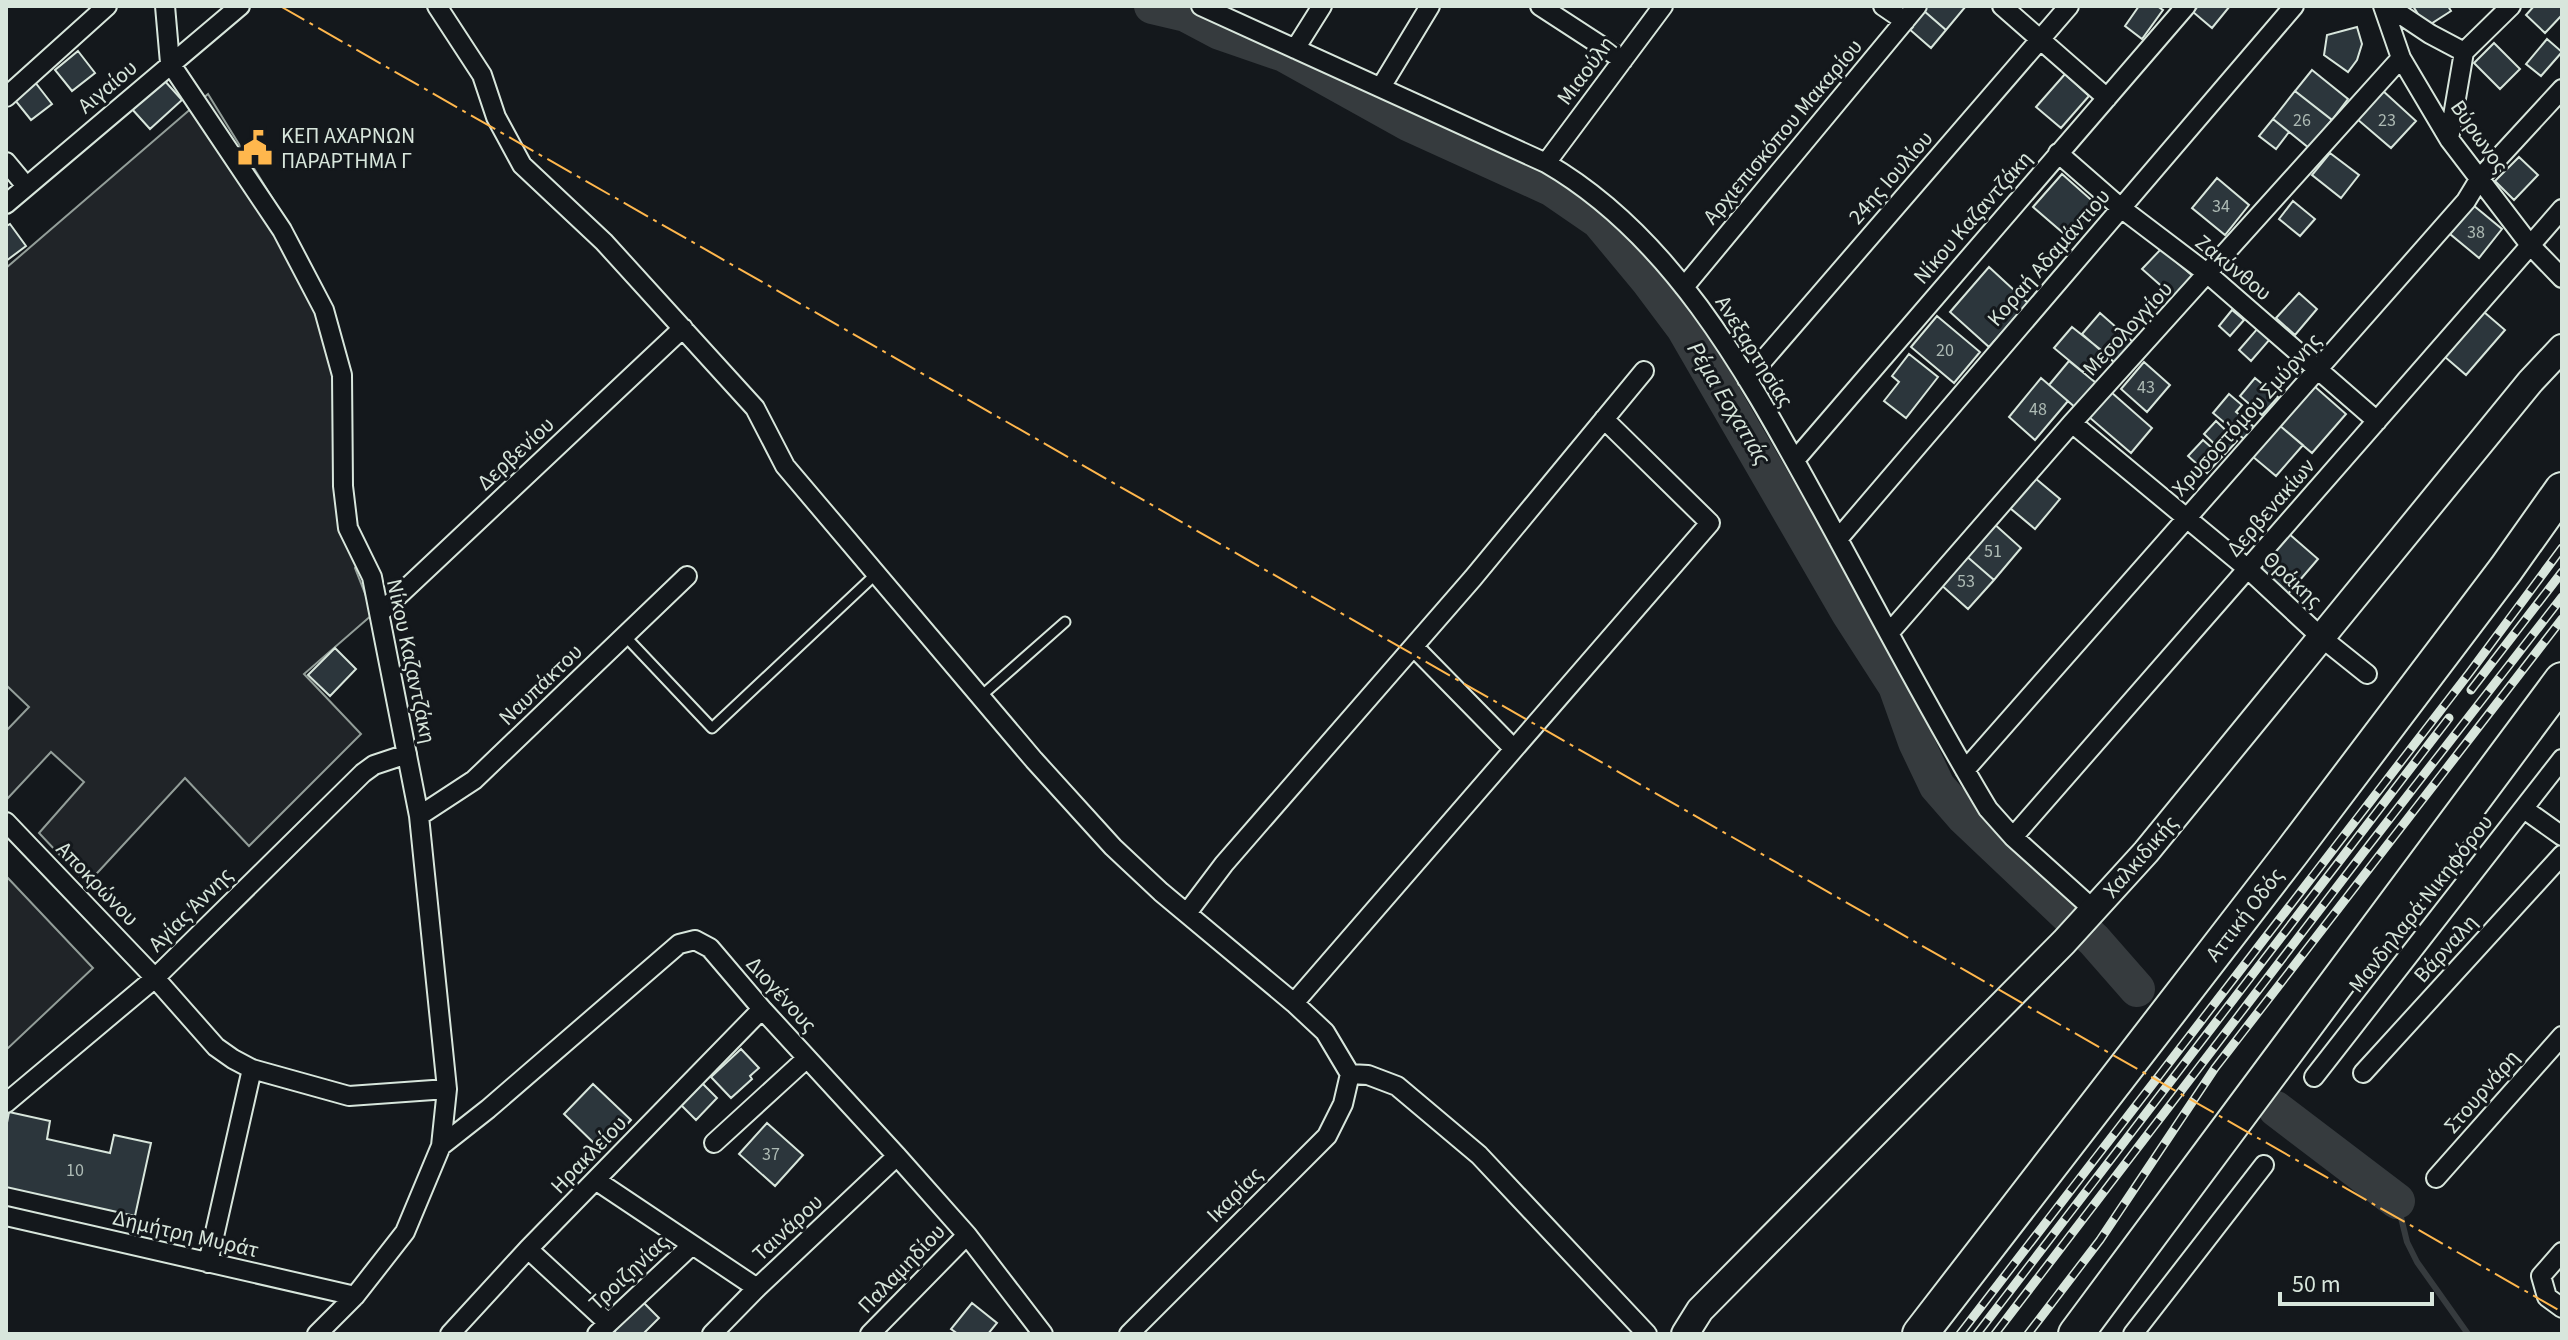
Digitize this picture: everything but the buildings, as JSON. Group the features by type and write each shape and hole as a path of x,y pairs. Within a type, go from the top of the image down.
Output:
{"highway":[{"name":"Αττική Οδός","path":"1920,1334 2301,840 2562,490"},
{"path":"2076,1334 2562,680"}],"street":[{"path":"6,97 107,6"},
{"name":"Νίκου Καζαντζάκη","path":"165,6 170,63 282,230 324,310 342,375 343,486 348,528 372,577 419,816 447,1089 441,1146 405,1232 355,1296 317,1334"},
{"name":"Αιγαίου","path":"6,204 240,6"},
{"path":"437,6 482,75 496,117 522,165 604,242 755,408 785,466 1034,760 1113,847 1325,1032 1350,1074 1368,1075 1397,1086 1479,1155 1647,1334"},
{"name":"Ανεξαρτησίας","path":"1201,6 1546,163 1572,178 1616,212 1684,287 1747,379 1988,809 2089,915"},
{"path":"1295,49 1322,6"},
{"path":"1381,87 1430,6"},
{"path":"1540,6 1623,60"},
{"name":"Μιαούλη","path":"1546,163 1663,6"},
{"path":"1883,6 1911,13"},
{"path":"2002,6 2107,98"},
{"name":"24ης Ιουλίου","path":"1747,379 2069,6"},
{"name":"Νίκου Καζαντζάκη","path":"1795,460 2186,6"},
{"name":"Κοραή Αδαμάντιου","path":"1838,539 2294,6"},
{"path":"2386,6 2464,52"},
{"name":"Βύρωνος","path":"2386,6 2401,58 2449,139 2530,245 2562,278"},
{"path":"2449,139 2464,52 2511,6"},
{"name":"Αρχιεπισκόπου Μακαρίου","path":"1684,287 1911,13"},
{"name":"Μεσολογγίου","path":"1890,632 2072,423 2401,58"},
{"name":"Χρυσοστόμου Σμύρνης","path":"1965,770 2466,201 2480,178 2562,89"},
{"name":"Ζακύνθου","path":"2058,153 2121,208 2208,274 2377,421"},
{"path":"6,162 26,186"},
{"name":"Δερβενακίων","path":"2013,837 2562,209"},
{"name":"Δερβενίου","path":"380,613 683,328"},
{"name":"Χαλκιδικής","path":"1685,1334 1700,1310 2064,942 2146,852 2530,382 2562,348"},
{"path":"1187,913 1224,864 1473,578 1644,371"},
{"path":"1294,1003 1710,523 1604,419"},
{"name":"Θράκης","path":"2072,423 2187,517 2322,638 2367,674"},
{"name":"Ναυπάκτου","path":"419,816 474,780 687,576"},
{"path":"1414,647 1514,749"},
{"name":"Αγίας Άννης","path":"6,1103 155,978 363,773 374,765 407,754"},
{"name":"Μανδηλαρά Νικηφόρου","path":"2314,1077 2562,759"},
{"path":"2524,809 2562,836"},
{"name":"Αποκρώνου","path":"6,822 155,978 216,1047 252,1069 349,1096 447,1089"},
{"name":"Βάρναλη","path":"2363,1073 2562,855"},
{"name":"Διογένους","path":"441,1146 679,944 695,940 710,948 967,1235 1032,1330"},
{"name":"Ηρακλείου","path":"450,1334 528,1249 762,1009"},
{"name":"Στουρνάρη","path":"2436,1178 2562,1036"},
{"path":"714,1143 807,1058"},
{"path":"208,1263 252,1069"},
{"name":"Ικαρίας","path":"1129,1334 1327,1136 1343,1104 1350,1074"},
{"name":"Ταινάρου","path":"712,1334 897,1156"},
{"path":"2133,1334 2264,1165"},
{"path":"597,1181 757,1288"},
{"name":"Δημήτρη Μυράτ","path":"6,1216 355,1296"},
{"name":"Παλαμηδίου","path":"870,1334 967,1235"},
{"name":"Τροιζηνίας","path":"603,1328 692,1245"},
{"path":"528,1249 603,1328"},
{"path":"2562,1252 2541,1276 2547,1297 2562,1308"}],"lane":[{"path":"625,636 712,728 876,574"},
{"path":"980,697 1065,622"}],"shaded area":[{"path":"208,94 297,238 334,319 348,391 354,521 369,550 355,568 373,614 304,674 361,734 249,846 185,778 87,884 39,833 84,782 51,752 8,798 6,796 6,731 29,707 6,685 6,268"},
{"path":"6,876 93,968 6,1050"}],"waterway":[{"name":"Ρέμα Εσχατιάς","path":"1152,6 1186,14 1220,32 1284,54 1408,123 1551,188 1599,221 1684,328 1849,613 1896,686 1916,742 1937,786 1964,817 2094,940 2137,989"},
{"name":"Ρέμα Εσχατιάς","path":"2276,1109 2397,1201"},
{"path":"2397,1201 2407,1242 2417,1262 2468,1334"}],"railway":[{"path":"1960,1334 2562,548"},
{"path":"2471,690 2562,572"},
{"path":"1995,1334 2562,597"},
{"path":"2028,1334 2100,1240 2215,1068 2562,619"},
{"path":"1977,1334 2449,718"}],"power":[{"path":"280,6 2562,1312"}],"place":[{"name":"ΚΕΠ ΑΧΑΡΝΩΝ ΠΑΡΑΡΤΗΜΑ Γ","path":"255,148"}]}
